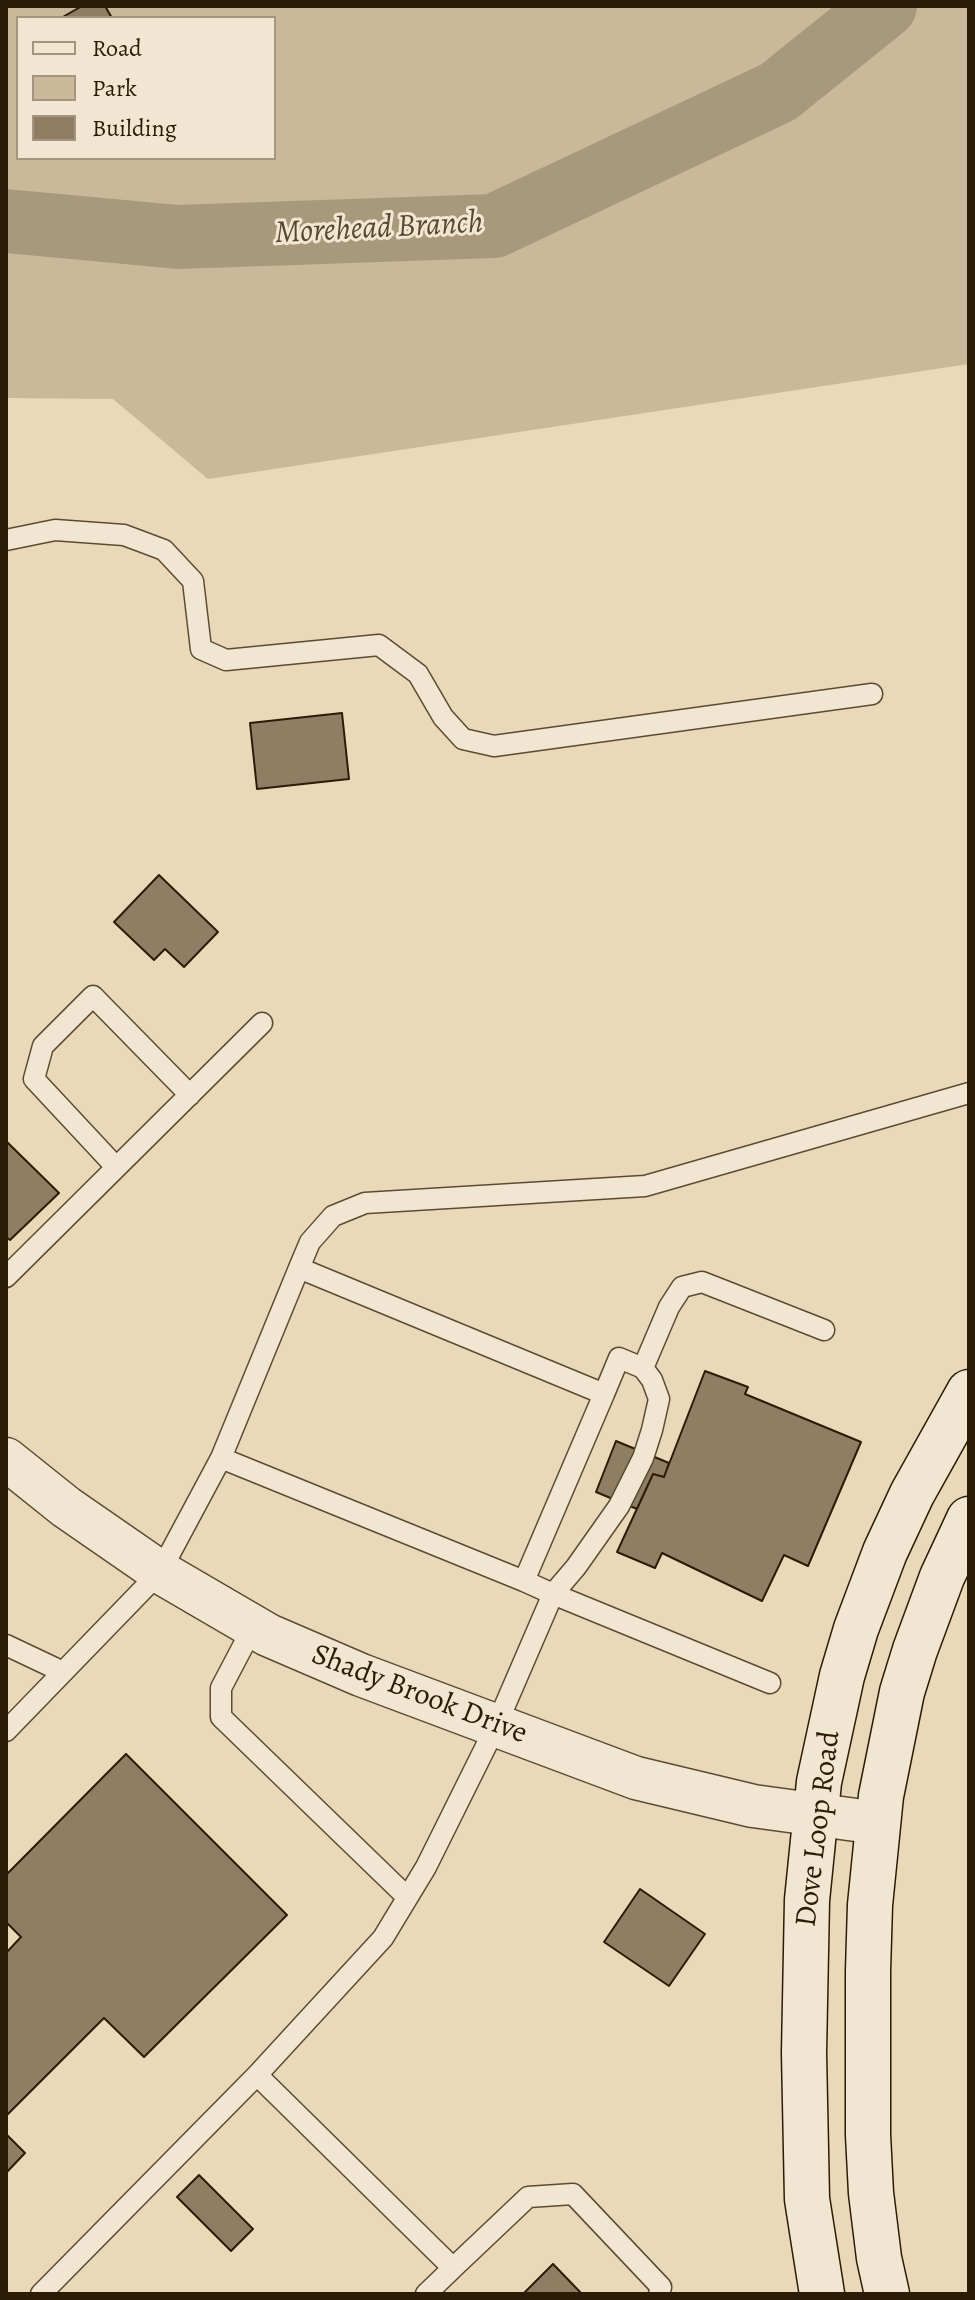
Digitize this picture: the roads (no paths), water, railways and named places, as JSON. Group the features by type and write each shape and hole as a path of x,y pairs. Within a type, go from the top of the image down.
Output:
{"main road":[{"name":"Dove Loop Road","path":"822,2294 807,2199 805,2122 805,1942 819,1782 842,1676 885,1552 912,1494 969,1392"},
{"name":"Dove Loop Road","path":"887,2294 871,2193 868,2135 870,1905 878,1823 902,1692 942,1577 969,1519"}],"street":[{"name":"Shady Brook Drive","path":"6,1459 66,1507 160,1572 268,1635 361,1675 636,1778 753,1806 878,1823"}],"lane":[{"path":"6,540 55,530 124,535 164,550 193,581 201,649 226,660 379,645 418,674 443,717 463,739 494,746 872,694"},
{"path":"116,1167 34,1079 43,1046 93,996 190,1095"},
{"path":"6,1277 262,1023"},
{"path":"6,1731 160,1572 221,1458 310,1242 333,1216 365,1203 645,1186 969,1093"},
{"path":"299,1268 604,1394"},
{"path":"643,1368 669,1307 682,1287 702,1282 824,1330"},
{"path":"41,2294 257,2075 383,1938 426,1867 496,1726 553,1594 619,1506 643,1458 659,1399 652,1380 643,1368 619,1358 524,1581"},
{"path":"221,1458 770,1683"},
{"path":"253,1627 221,1688 221,1717 407,1897"},
{"path":"6,1645 63,1672"},
{"path":"257,2075 453,2268"},
{"path":"426,2294 528,2197 573,2194 661,2287 659,2294"}],"waterway":[{"name":"Morehead Branch","path":"6,221 178,237 494,226 778,92 885,6"}]}
